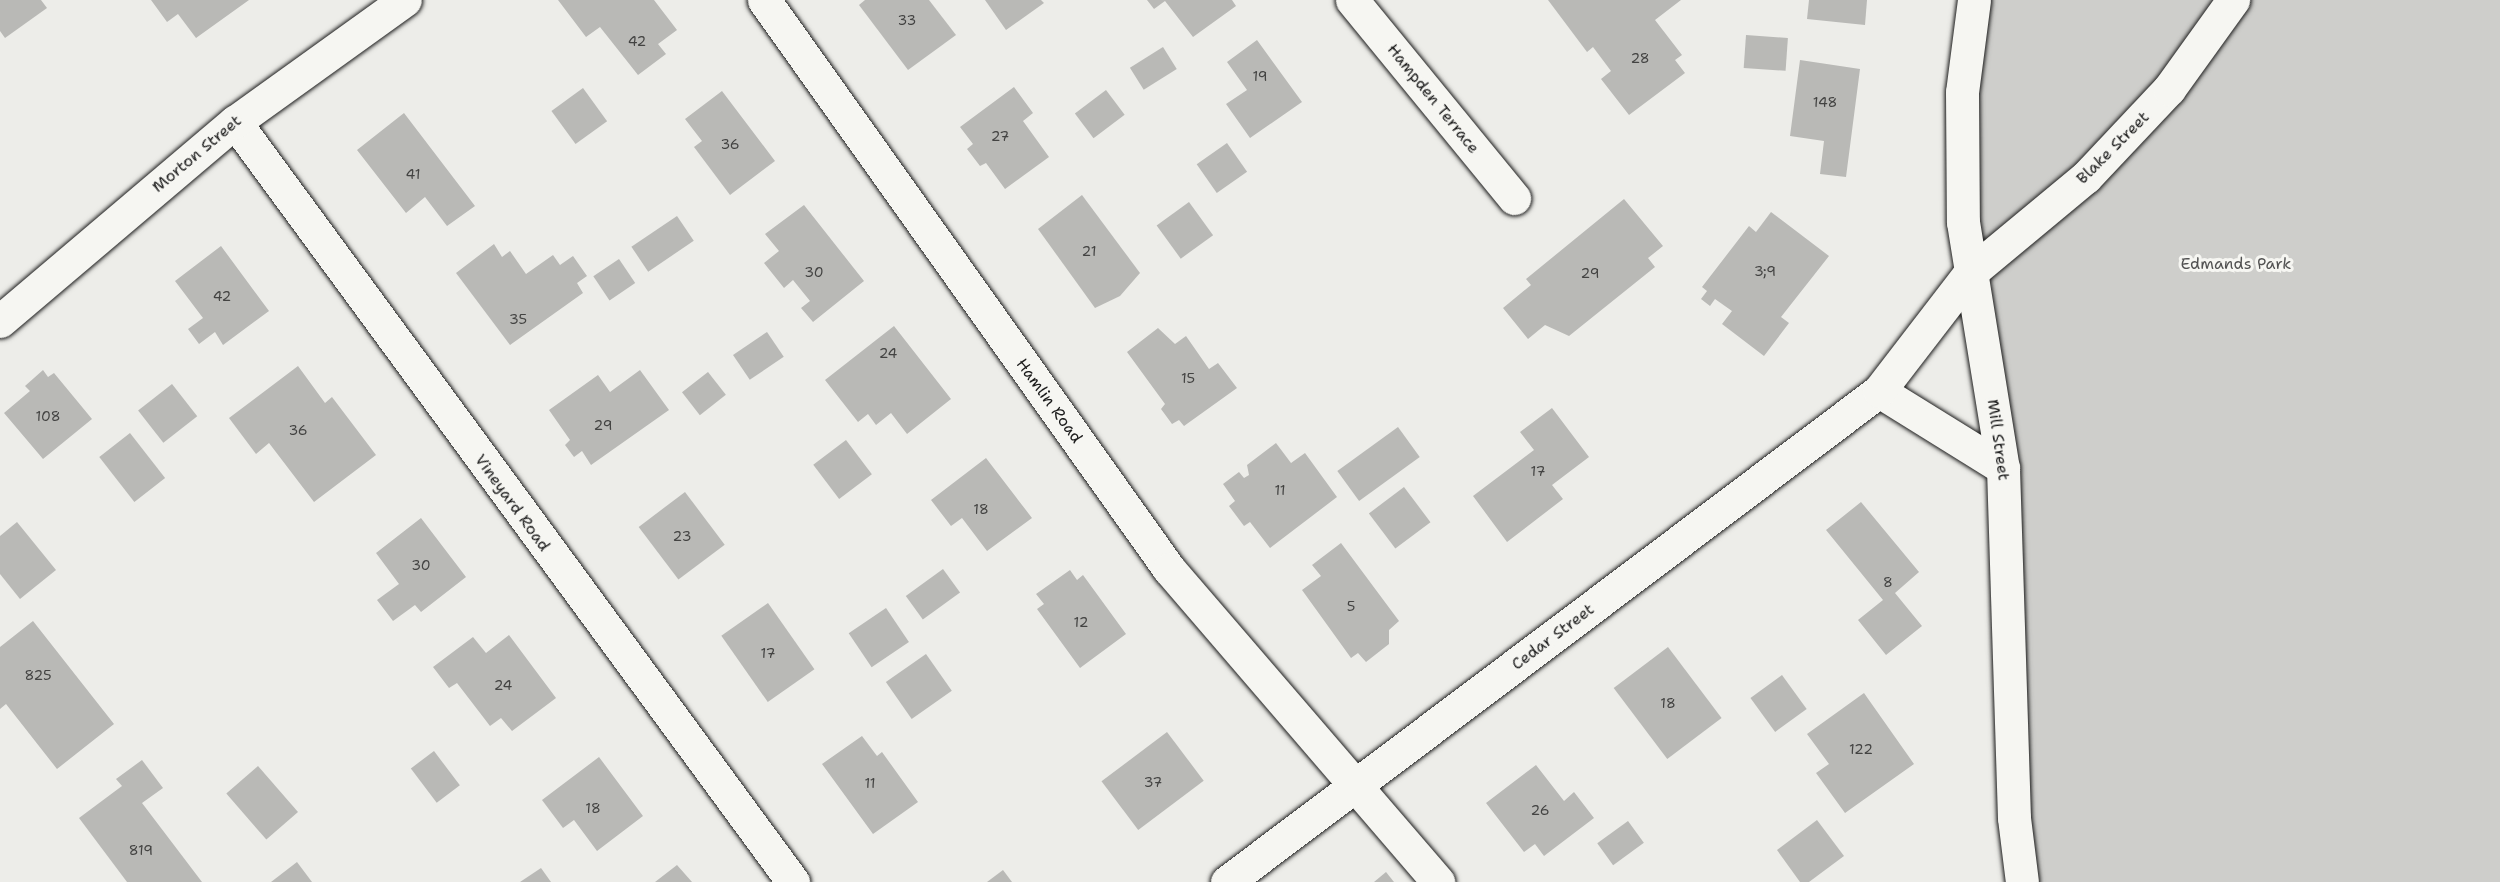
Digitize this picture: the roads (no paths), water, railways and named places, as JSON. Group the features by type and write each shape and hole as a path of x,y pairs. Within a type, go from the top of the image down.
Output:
{"street":[{"name":"Morton Street","path":"0,321 235,122 370,12 405,0"},
{"name":"Hamlin Road","path":"764,0 1169,569 1357,783 1438,882"},
{"name":"Hampden Terrace","path":"1352,0 1514,198"},
{"name":"Mill Street","path":"1974,0 1959,155 1969,274 2004,468 2015,829 2022,882"},
{"name":"Blake Street","path":"1969,274 2086,177 2129,134 2191,62 2233,0"},
{"name":"Vineyard Road","path":"235,122 793,882"},
{"name":"Cedar Street","path":"1227,882 1879,391 1969,274"},
{"path":"1879,391 2004,468"}],"park label":[{"name":"Edmands Park","path":"2236,264"}]}
